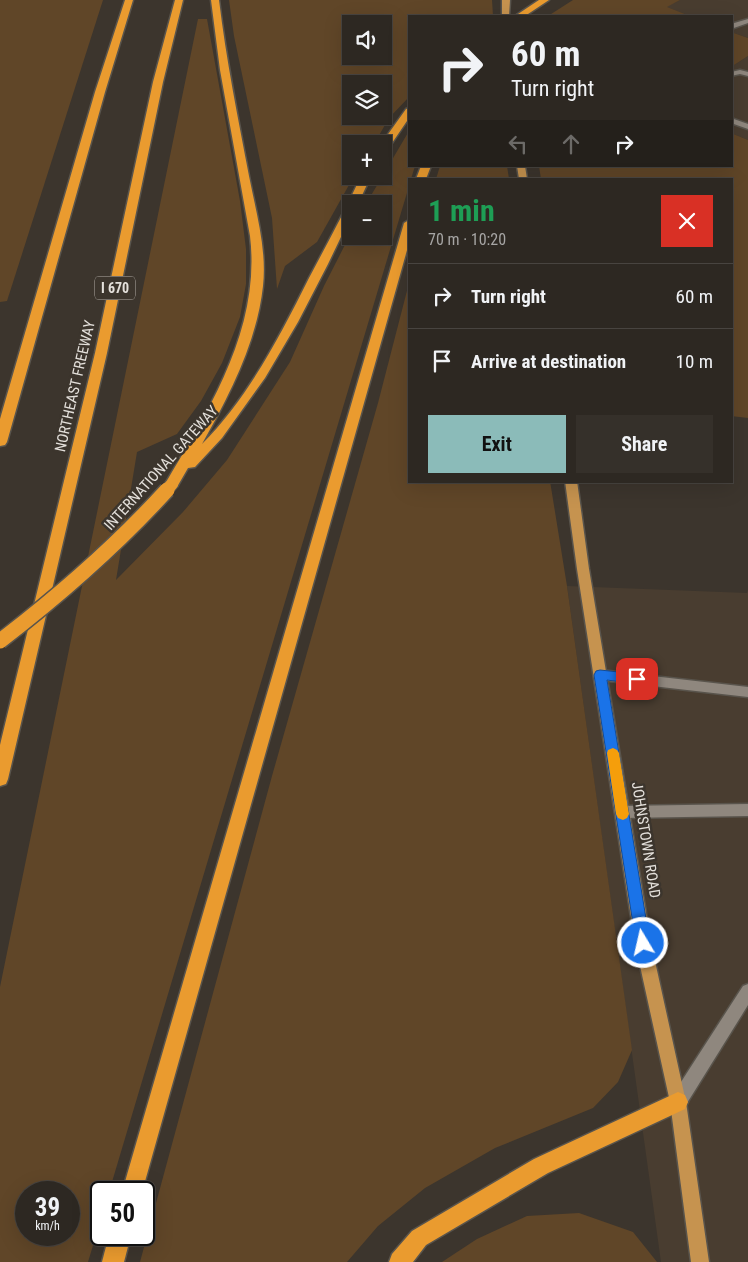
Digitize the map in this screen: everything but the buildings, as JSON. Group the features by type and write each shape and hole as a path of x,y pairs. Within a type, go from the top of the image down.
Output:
{"highway":[{"path":"0,442 100,92 129,0"},
{"name":"NORTHEAST FREEWAY","path":"0,779 101,353 158,82 179,0"},
{"path":"172,484 230,378 247,331 257,286 257,247 220,41 215,0"},
{"path":"522,14 545,0"},
{"path":"392,135 408,112"},
{"name":"INTERNATIONAL GATEWAY","path":"0,641 80,577 118,543 221,432 256,383 288,328 342,224"},
{"path":"135,1181 408,226"},
{"path":"400,1262 419,1238 541,1166 678,1102"},
{"path":"113,1262 117,1246"}],"main road":[{"path":"506,0 506,15"},
{"name":"JOHNSTOWN ROAD","path":"571,483 643,943 678,1102 700,1262"}],"street":[{"path":"733,26 748,21"},
{"path":"733,74 740,72 748,74"},
{"path":"733,121 748,127"},
{"path":"600,675 748,692"},
{"path":"622,812 748,810"},
{"path":"678,1102 746,997"}],"shaded area":[{"path":"0,0 103,0 7,301 0,302"},
{"path":"229,0 492,0 493,15 408,15 408,98 392,115 392,75 342,75 342,125 385,125 379,135 342,135 342,185 349,185 317,242 285,266 277,289 272,218 234,36"},
{"path":"573,0 680,0 667,7 687,15 550,15"},
{"path":"680,0 748,0 748,38 733,33 733,15 687,15 666,7"},
{"path":"198,19 207,19 240,201 246,249 246,284 240,317 222,363 201,401 177,434 137,452 116,580 183,512 227,460 290,362 345,245 391,245 112,1181 90,1181 90,1246 93,1246 88,1262 0,1262 0,987"},
{"path":"733,33 748,38 748,56 733,66"},
{"path":"748,56 748,140 733,134 733,66"},
{"path":"408,133 408,167 415,167 411,178 408,178 408,189 392,243 392,195 371,195 377,185 392,185 392,160"},
{"path":"733,134 748,140 748,418 733,416 733,178 541,178 539,167 733,167"},
{"path":"440,167 507,167 509,178 436,178"},
{"path":"408,287 408,483 550,483 567,586 632,1050 618,1082 593,1108 495,1148 425,1188 378,1226 347,1262 140,1262 144,1246 155,1246 155,1207 272,776 378,403"},
{"path":"567,586 747,593 748,590 748,1262 661,1262"},
{"path":"579,1213 633,1232 657,1262 442,1262 477,1239 527,1216"}],"slow traffic":[{"path":"613,753 623,814"}],"route":[{"path":"637,679 600,675 643,943"}]}
